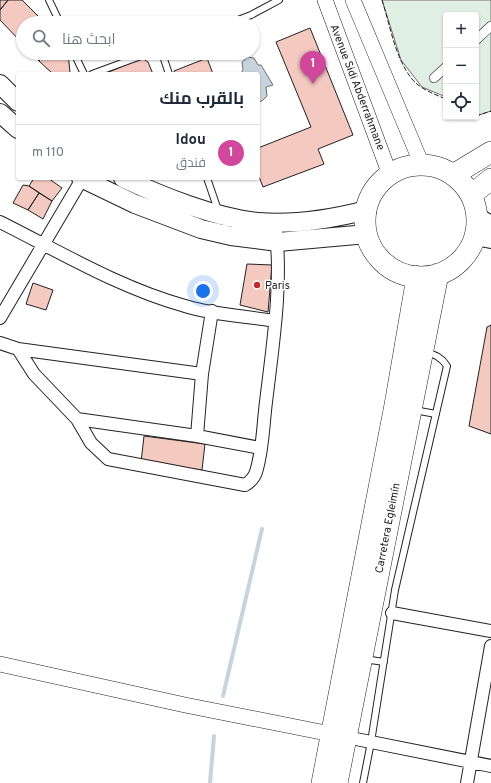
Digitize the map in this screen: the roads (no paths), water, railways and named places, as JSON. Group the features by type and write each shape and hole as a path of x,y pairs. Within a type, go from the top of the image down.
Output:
{"highway":[{"path":"453,175 491,152"},
{"path":"422,165 438,168 453,175 463,184 471,195 484,229 462,260 455,266 438,274 415,276 396,270 381,259 370,243 367,234 367,210 371,196 379,184 390,175 405,168 422,165"},
{"path":"471,195 491,179"},
{"name":"Carretera Egleimín","path":"403,407 422,352 438,274"},
{"name":"Carretera Egleimín","path":"337,783 339,736 354,657 380,587 403,407 415,276"},
{"name":"Carretera Egleimín","path":"322,783 339,736"}],"main road":[{"path":"0,84 16,100"},
{"path":"0,113 16,128"},
{"path":"86,180 135,204 201,229 231,236 278,242 367,234"},
{"path":"128,180 162,194 242,220 276,223 343,216 367,210"}],"street":[{"name":"Avenue Sidi Abderrahmane","path":"325,0 390,175"},
{"path":"353,0 422,165"},
{"path":"479,37 491,26"},
{"path":"434,78 443,70"},
{"path":"0,318 81,180"},
{"path":"0,222 118,282 186,307 275,321"},
{"path":"18,349 34,374 77,419 91,443 108,459 245,485 250,482 256,473 260,448 275,321 278,242 276,223"},
{"path":"197,436 202,374 212,311"},
{"path":"0,343 18,349 202,374"},
{"path":"77,419 197,436 260,448"},
{"path":"392,613 491,631"},
{"path":"467,783 491,646"},
{"path":"0,664 185,705 491,766"}],"lane":[{"path":"49,0 57,16"},
{"path":"248,16 279,0"},
{"path":"77,60 83,72"},
{"path":"97,72 130,60"},
{"path":"164,60 168,72"},
{"path":"207,180 220,214"},
{"path":"363,783 392,613 380,587 436,414 447,366 443,360 435,354 422,352"},
{"path":"403,407 436,414"},
{"path":"354,657 384,662"}],"waterway":[{"path":"223,696 262,529"},
{"path":"210,783 214,736"}],"place":[{"name":"Idou","path":"313,84"},
{"name":"Paris","path":"257,285"}]}
